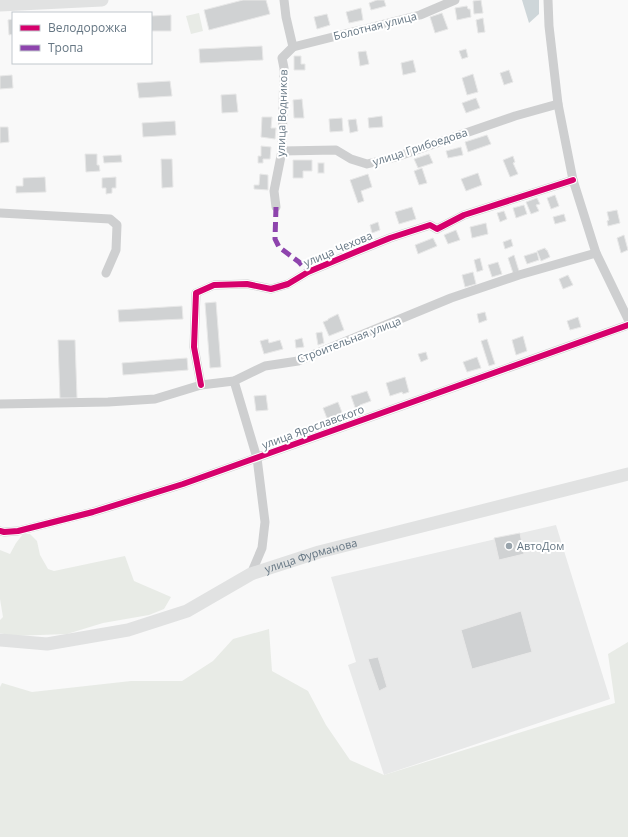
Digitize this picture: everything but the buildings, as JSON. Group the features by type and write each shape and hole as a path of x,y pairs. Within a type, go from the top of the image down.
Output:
{"main road":[{"path":"0,5 102,0"},
{"name":"улица Фурманова","path":"0,640 47,644 128,630 187,611 251,574 319,552 628,474"}],"street":[{"path":"284,0 286,17 293,47"},
{"name":"Болотная улица","path":"293,47 420,15 455,0"},
{"path":"548,0 558,104 573,180 596,253 628,319"},
{"name":"улица Водников","path":"276,207 274,191 282,151 284,68 282,58 293,47"},
{"name":"улица Грибоедова","path":"282,151 336,150 351,159 367,164 396,157 515,116 558,104"},
{"name":"улица Чехова","path":"201,385 194,346 196,293 214,285 247,284 271,289 288,284 308,272 390,238 430,225 437,229 464,215 573,180"},
{"path":"0,213 110,219 117,225 116,250 106,274"},
{"name":"Строительная улица","path":"0,404 108,402 155,399 201,385 234,381 265,366 298,361 451,298 519,275 596,253"},
{"name":"улица Ярославского","path":"0,531 18,531 93,512 182,484 628,325"},
{"path":"234,381 257,458 265,522 262,548 251,574"}],"shaded area":[{"path":"522,0 539,0 539,14 529,23"},
{"path":"199,13 203,31 191,34 186,16"},
{"path":"556,525 610,699 384,775 348,665 356,662 331,577"},
{"path":"23,534 30,534 37,541 40,555 48,569 54,571 125,556 134,581 171,597 164,609 149,615 103,623 67,634 12,636 0,633 0,620 3,617 0,599 0,550 10,554"},
{"path":"269,629 272,671 308,691 326,725 350,760 384,775 615,703 608,654 628,642 628,837 0,837 0,687 2,683 32,692 131,681 182,681 213,661 233,639"}],"marked path":[{"path":"276,207 275,239 279,247 299,262 308,272"}],"cycle path":[{"path":"201,385 194,347 196,293 214,285 247,284 271,289 288,284 308,272 390,238 430,225 437,229 464,215 573,180"},
{"path":"0,531 18,531 93,512 183,484 628,325"}],"place":[{"name":"АвтоДом","path":"509,546"}]}
